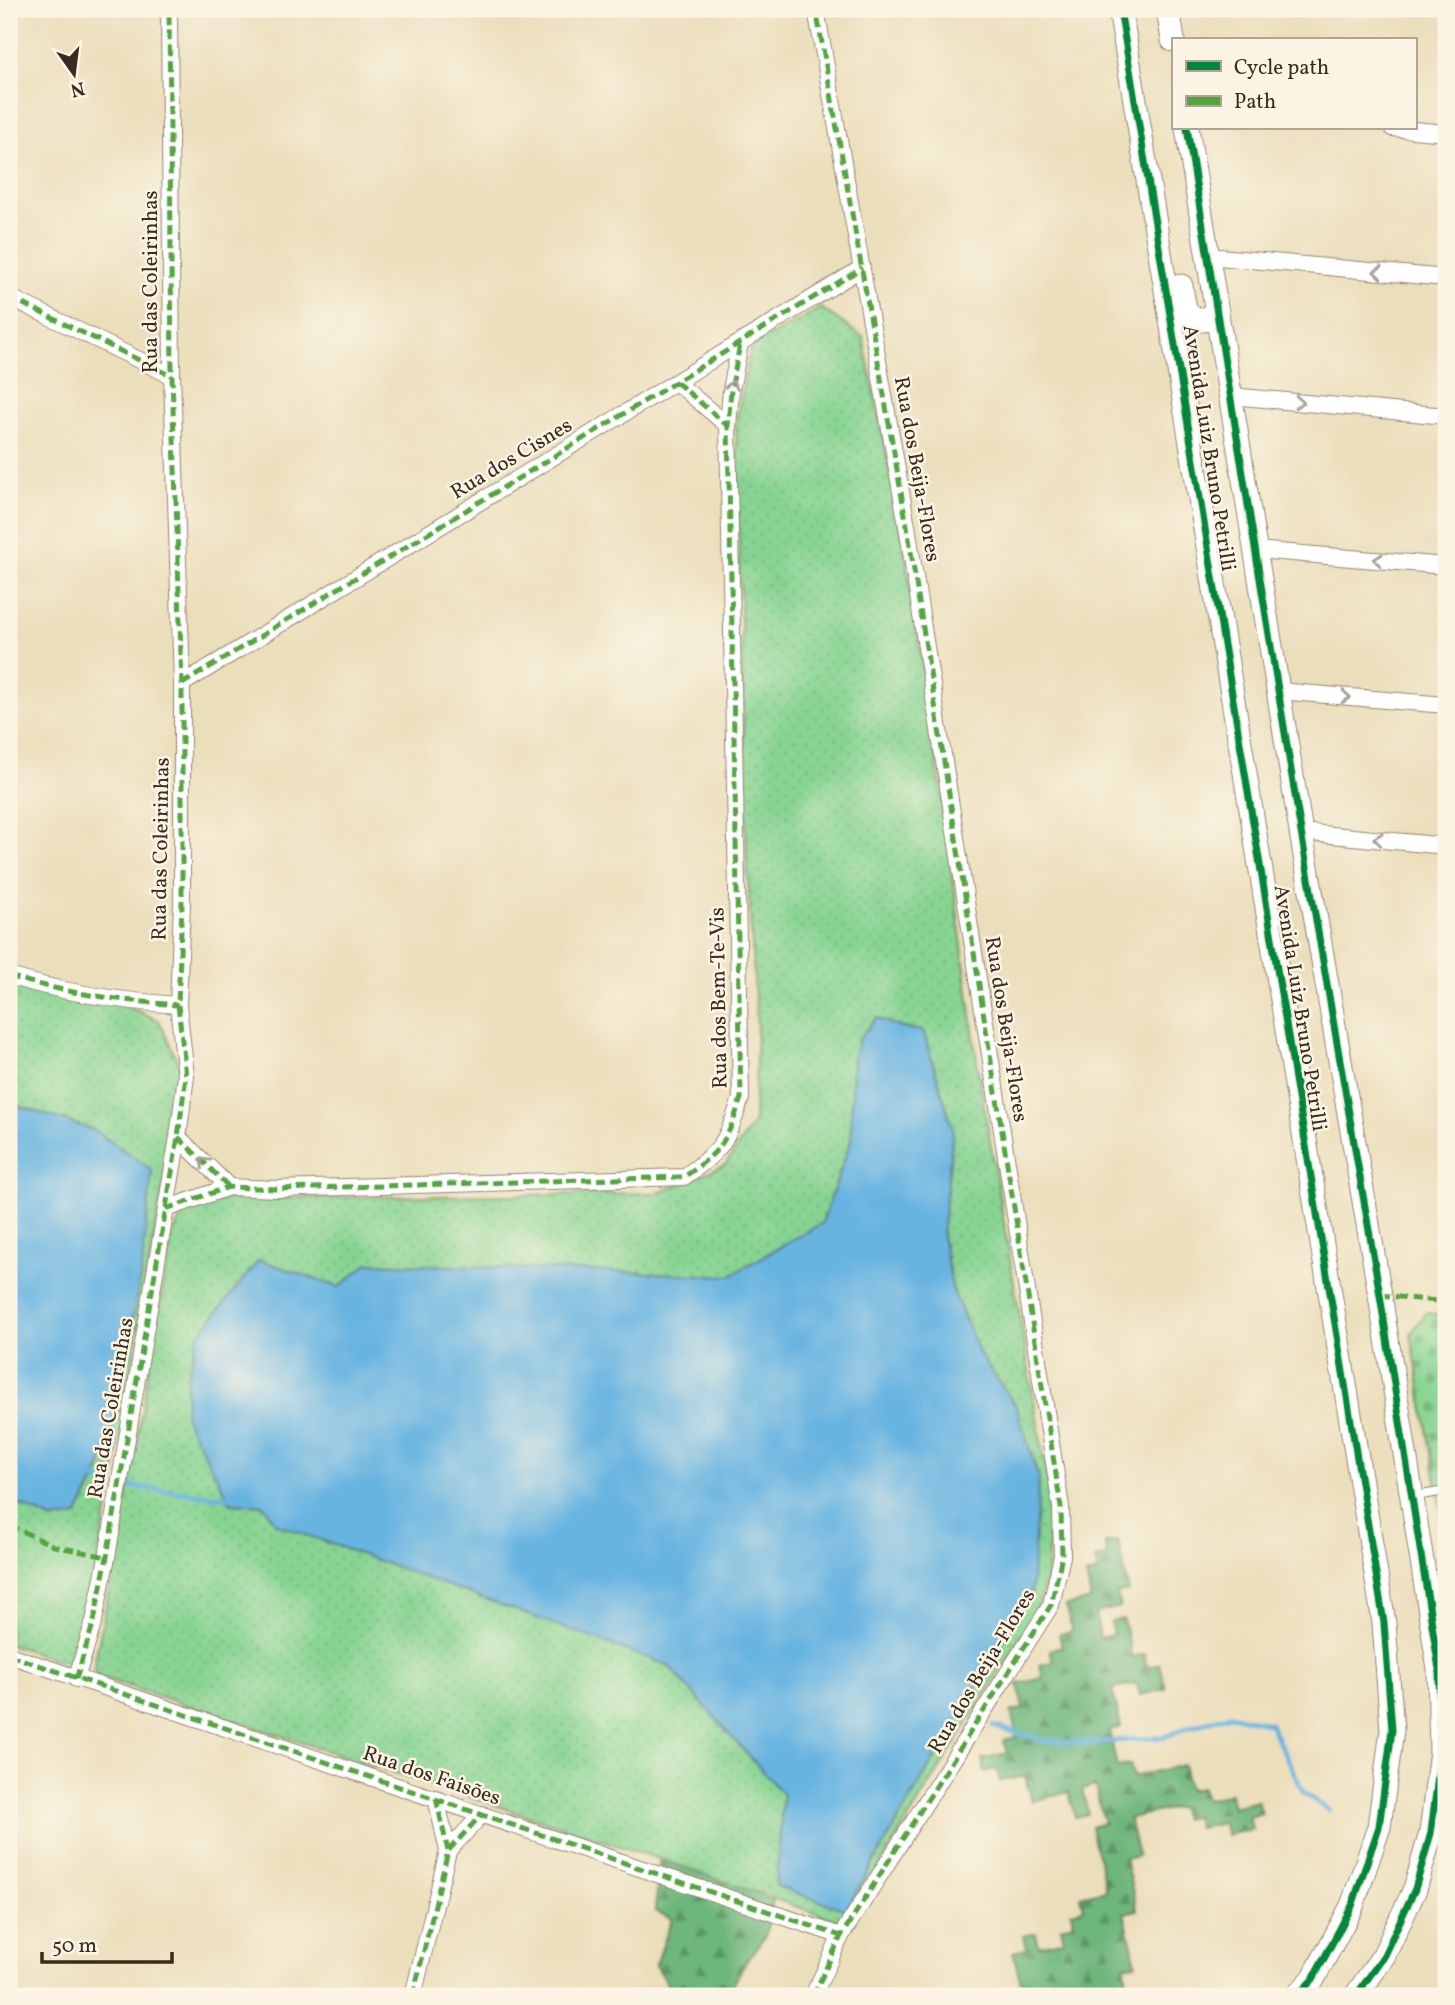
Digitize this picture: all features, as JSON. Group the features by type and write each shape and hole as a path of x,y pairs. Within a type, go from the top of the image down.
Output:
{"main road":[{"name":"Avenida Luiz Bruno Petrilli","path":"1120,9 1384,1623 1392,1730 1379,1827 1352,1906 1313,1979 1297,1996"},
{"path":"1168,9 1173,38"},
{"name":"Avenida Luiz Bruno Petrilli","path":"1187,130 1439,1669 1441,1751 1431,1833 1415,1889 1384,1955 1356,1996"},
{"path":"1150,186 1168,206 1185,312 1194,319 1204,320 1217,311"},
{"path":"1178,360 1180,348 1190,329 1198,329 1212,336 1223,351"}],"street":[{"name":"Rua das Coleirinhas","path":"76,1679 94,1621 107,1557 186,1076 178,1005 182,904 182,684 172,376 169,9"},
{"name":"Rua dos Beija-Flores","path":"813,1996 841,1936 1051,1605 1062,1556 1061,1507 910,540 816,9"},
{"path":"1414,130 1446,133"},
{"path":"1208,256 1446,278"},
{"name":"Rua dos Cisnes","path":"182,684 862,268"},
{"path":"9,297 172,376"},
{"name":"Rua dos Bem-Te-Vis","path":"166,1209 229,1187 278,1189 684,1177 712,1157 730,1133 741,1098 728,426 731,390 740,344"},
{"path":"676,382 728,426"},
{"path":"1231,396 1446,416"},
{"path":"1256,550 1446,566"},
{"path":"1278,691 1446,705"},
{"path":"1301,832 1446,846"},
{"path":"9,976 127,1001 178,1005"},
{"path":"178,1137 229,1187"},
{"name":"Rua dos Faisões","path":"9,1655 841,1936"},
{"path":"413,1996 448,1851 436,1798"},
{"path":"448,1851 482,1814"}],"lane":[{"path":"1412,1496 1446,1491"}],"green space":[{"path":"821,308 863,337 901,526 942,795 979,1076 1051,1501 1047,1580 1034,1616 844,1923 660,1859 100,1677 95,1673 94,1666 129,1486 171,1238 186,1207 225,1199 658,1193 725,1165 754,1122 757,1028 747,864 736,421 751,347","holes":["877,1018 902,1028 923,1031 953,1129 942,1236 953,1291 979,1353 1016,1407 776,1886 783,1794 668,1665 277,1524 264,1505 198,1336 223,1307 339,1287 730,1276 822,1223 851,1141 853,1060"]},
{"path":"9,981 128,1007 159,1020 179,1065 174,1129 113,1483 81,1641 70,1659 63,1662 9,1644 9,1500 53,1520 77,1516 96,1479 110,1438 141,1274 94,1130 9,1103"},
{"path":"1426,1313 1446,1315 1446,1541 1411,1333"},
{"path":"1118,1541 1129,1591 1117,1594 1120,1607 1095,1613 1100,1638 1113,1635 1110,1622 1123,1619 1132,1657 1144,1654 1147,1667 1160,1664 1166,1689 1140,1695 1137,1683 1112,1689 1121,1727 1109,1730 1117,1767 1130,1765 1133,1777 1183,1765 1189,1790 1202,1788 1205,1800 1230,1794 1233,1807 1258,1801 1262,1814 1249,1817 1252,1829 1227,1835 1223,1823 1198,1828 1195,1816 1183,1819 1179,1807 1129,1818 1138,1856 1125,1859 1137,1910 1124,1913 1136,1963 1124,1966 1130,1996 1104,1996 1101,1985 1076,1990 1072,1978 1060,1981 1063,1994 1024,1996 1013,1952 1026,1949 1023,1936 1036,1933 1039,1946 1064,1940 1061,1927 1073,1924 1071,1912 1083,1909 1080,1896 1106,1890 1091,1827 1104,1823 1095,1786 1082,1789 1088,1814 1075,1817 1069,1792 1032,1801 1025,1776 1000,1781 997,1769 985,1772 982,1759 1007,1753 1004,1740 1017,1737 1011,1712 1023,1709 1018,1684 1043,1678 1040,1665 1053,1662 1050,1650 1062,1647 1059,1634 1072,1631 1066,1606 1091,1600 1086,1575 1098,1572 1095,1559 1108,1556 1105,1543"},
{"path":"663,1823 776,1886 766,1934 743,1966 727,1996 674,1996 656,1965 672,1919 655,1911"}],"water":[{"path":"876,1018 902,1028 923,1031 953,1129 942,1236 953,1291 979,1353 1016,1406 1039,1479 1031,1593 846,1910 776,1886 783,1794 668,1665 276,1524 264,1505 231,1503 185,1418 187,1377 198,1336 259,1260 339,1287 368,1263 729,1276 822,1223 851,1141 853,1060 859,1039"},
{"path":"9,1103 94,1130 152,1170 141,1274 110,1438 96,1479 77,1516 54,1520 9,1500"}],"waterway":[{"path":"96,1479 105,1481"},
{"path":"129,1486 228,1498"},
{"path":"993,1726 1045,1741 1091,1743 1165,1737 1230,1715 1270,1724 1304,1793 1328,1810"}],"marked path":[{"path":"76,1679 94,1621 107,1557 186,1076 178,1005 182,904 182,684 172,376 169,9"},
{"path":"813,1996 841,1936 1051,1605 1062,1556 1061,1507 907,526 816,9"},
{"path":"182,684 862,268"},
{"path":"9,297 172,376"},
{"path":"166,1209 229,1187 278,1189 684,1177 722,1144 741,1098 728,426 731,390 740,344"},
{"path":"676,382 728,426"},
{"path":"9,976 92,995 178,1005"},
{"path":"178,1137 229,1187"},
{"path":"1380,1295 1446,1302"},
{"path":"9,1525 54,1546 107,1557"},
{"path":"9,1655 841,1936"},
{"path":"436,1798 448,1851"},
{"path":"413,1996 448,1851 482,1814"}],"cycle path":[{"path":"1120,9 1384,1623 1392,1730 1379,1827 1352,1906 1313,1979 1297,1996"},
{"path":"1187,130 1301,832 1380,1295 1439,1669 1441,1751 1431,1833 1415,1889 1384,1955 1356,1996"}]}
